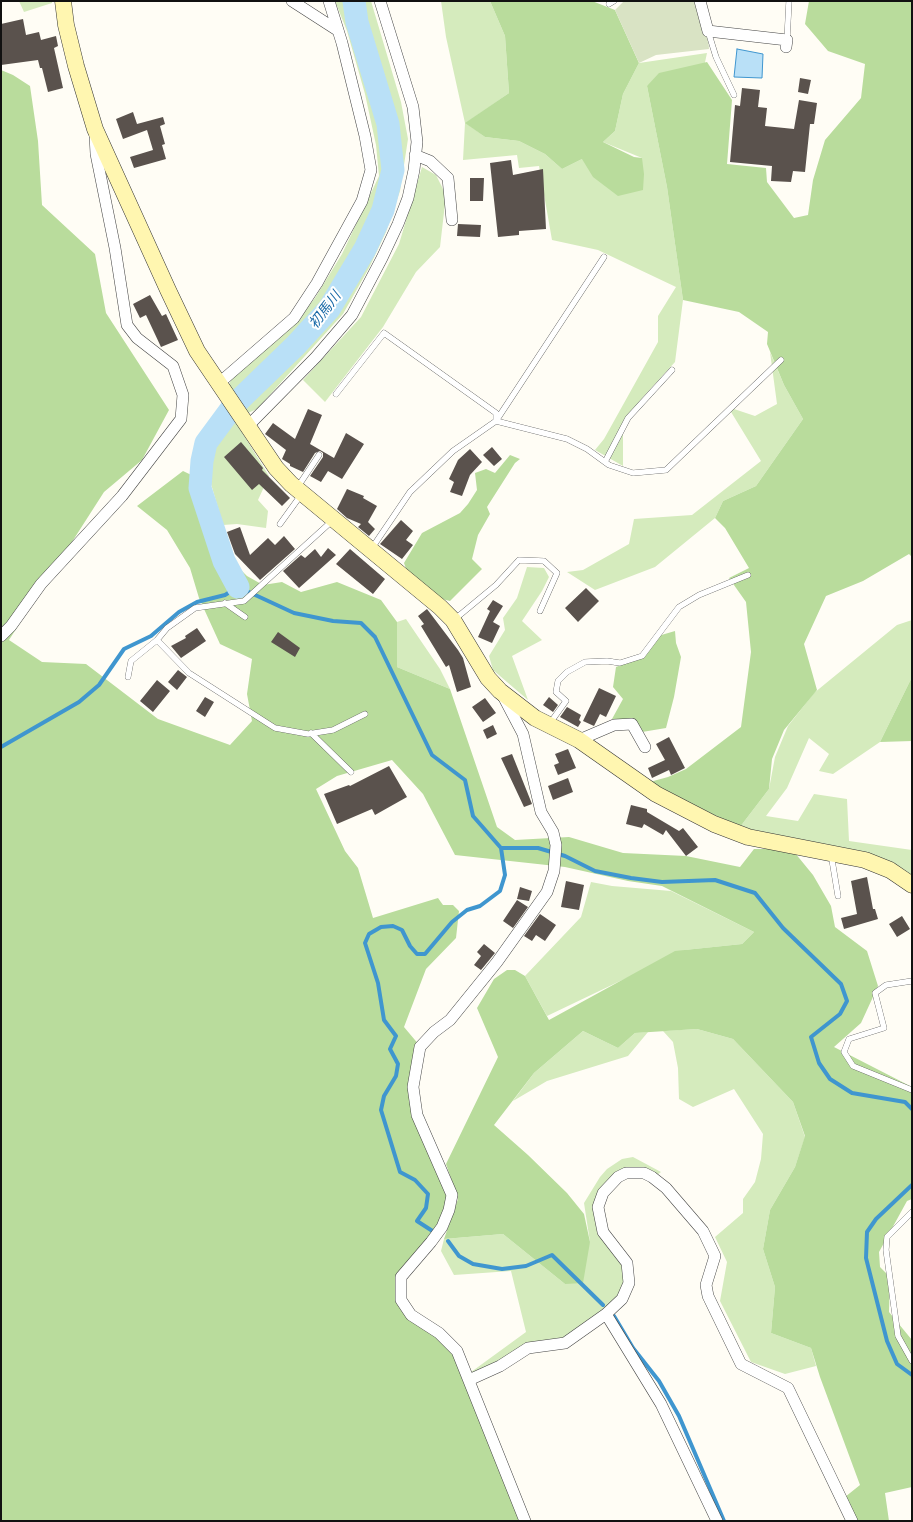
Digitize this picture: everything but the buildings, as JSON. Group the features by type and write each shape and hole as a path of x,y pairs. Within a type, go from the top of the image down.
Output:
{"street":[{"path":"63,1 66,26 95,129 177,310 197,351 221,389 276,468 299,491 440,607 453,620 488,678 500,691 535,718 579,740 656,794 714,824 748,837 865,860 890,870 912,885"},
{"path":"292,1 337,30"},
{"path":"221,389 294,318 317,283 362,201 371,170 365,136 342,43 329,1"},
{"path":"246,423 316,357 352,315 398,224 409,194 417,142 413,107 380,1"},
{"path":"700,1 708,31 786,43"},
{"path":"1,636 11,626 41,584 122,496 181,419 183,395 173,366 137,338 127,324 115,248 96,154 95,129"},
{"path":"415,155 430,161 448,178 452,220"},
{"path":"500,691 523,734 542,812 553,832 556,845 554,871 547,892 474,991 450,1020 434,1032 420,1047 413,1087 417,1115 452,1195 449,1210 442,1226 431,1242 401,1277 401,1300 411,1315 439,1333 457,1352 525,1521"},
{"path":"579,740 614,725 632,724 646,747"},
{"path":"469,1380 500,1366 528,1348 566,1343 606,1314 622,1299 629,1282 627,1264 603,1232 598,1207 603,1193 618,1176 626,1173 644,1173 652,1177 666,1188 703,1231 715,1256 706,1285 708,1296 741,1364 788,1388 852,1521"},
{"path":"606,1314 661,1404 717,1521"}],"lane":[{"path":"786,43 788,1"},
{"path":"708,31 716,57 734,95"},
{"path":"371,550 410,492 453,451 496,421 604,257"},
{"path":"336,394 384,333 496,412 496,421"},
{"path":"496,421 567,439 587,449 609,465 633,473 666,470 780,360"},
{"path":"605,462 628,418 672,370"},
{"path":"280,524 319,455"},
{"path":"128,677 131,661 157,640 167,628 195,608 244,601 334,519"},
{"path":"453,620 496,585 519,560 544,561 557,573 540,612"},
{"path":"549,725 566,701 556,692 558,681 567,672 585,662 607,661 620,663 642,656 679,607 699,595 748,575"},
{"path":"225,603 244,617"},
{"path":"157,640 189,673 275,728 311,733 333,730 365,714"},
{"path":"311,733 351,772"},
{"path":"831,854 838,896"},
{"path":"912,981 886,985 875,993 884,1028 849,1039 844,1052 853,1066 912,1090"},
{"path":"912,1212 887,1237 886,1250 898,1336 912,1362"}],"green space":[{"path":"19,1 52,1 52,3 24,12"},
{"path":"335,1 371,1 401,102 408,139 400,191 386,232 369,268 343,314 257,409 248,413 229,386 231,379 293,326 315,298 342,254 379,176 376,145 365,94 347,31"},
{"path":"441,1 490,1 505,36 509,93 466,123 485,137 519,141 545,154 562,169 582,159 642,158 603,142 615,131 623,94 639,63 707,53 704,67 647,86 667,187 683,300 675,362 643,397 623,426 623,466 595,450 604,439 658,342 658,316 676,287 598,250 552,240 539,166 519,168 517,155 463,160 465,123 446,37"},
{"path":"490,1 592,1 615,10 639,63 623,94 615,131 603,142 634,157 642,158 644,174 643,190 618,196 593,177 582,159 562,169 545,154 519,141 485,137 465,123 509,93 505,36"},
{"path":"624,1 701,1 707,22 709,49 656,55 639,63 615,10"},
{"path":"809,1 912,1 912,557 909,554 863,581 826,596 804,644 817,690 784,730 772,759 769,789 740,827 646,783 668,777 686,769 741,727 751,652 746,602 729,578 749,568 725,528 715,518 723,501 756,486 803,419 784,385 767,344 768,332 739,312 683,300 667,187 647,86 659,73 707,62 732,100 727,164 766,168 767,182 794,218 808,215 813,180 825,140 861,98 865,64 828,51 805,24"},
{"path":"1,70 13,75 30,86 38,141 42,205 95,254 106,313 169,410 142,460 104,492 9,640 42,662 86,664 158,719 230,745 252,721 247,694 252,659 220,644 199,598 190,568 167,530 137,506 183,471 208,483 225,546 234,563 247,576 263,585 282,582 301,592 337,582 381,600 397,622 397,667 450,689 497,827 515,840 569,837 623,853 686,856 740,867 754,849 784,849 795,853 813,875 831,906 835,927 867,951 878,986 861,1023 834,1047 912,1087 912,1199 907,1201 879,1252 880,1267 890,1277 889,1312 912,1340 912,1487 885,1493 889,1521 858,1521 845,1497 860,1485 820,1377 811,1348 771,1333 775,1287 763,1249 770,1210 795,1167 805,1136 793,1102 733,1039 697,1029 635,1033 618,1048 583,1031 534,1073 494,1125 528,1155 567,1193 584,1214 590,1242 583,1283 565,1284 503,1234 444,1239 458,1199 446,1164 498,1057 477,1008 494,979 507,970 515,970 525,976 549,1020 675,951 742,944 754,932 662,886 628,881 565,867 455,855 423,794 392,760 337,776 316,789 345,851 358,868 373,918 438,898 443,905 453,905 459,911 456,938 426,969 404,1027 420,1046 413,1087 452,1195 447,1216 401,1277 401,1300 448,1342 525,1521 1,1521"},
{"path":"422,167 436,175 446,195 440,247 416,272 383,327 325,402 303,380 361,317 399,244"},
{"path":"770,352 784,385 803,419 756,486 723,501 715,518 655,567 595,590 567,572 583,570 629,544 634,519 692,515 761,461 728,407 755,416 777,404"},
{"path":"233,418 269,476 258,500 268,511 266,528 237,524 223,525 209,477 202,461"},
{"path":"510,455 520,459 515,463 487,507 490,514 478,535 472,559 482,569 450,601 438,598 408,574 404,563 422,533 460,513 468,504 477,490 475,473 486,469 495,473"},
{"path":"527,567 544,568 549,577 542,591 522,621 542,640 512,656 528,700 493,670 489,656 505,630 503,618 517,598"},
{"path":"406,619 440,669 450,689 397,667 397,622"},
{"path":"912,620 912,677 880,742 833,774 819,771 829,754 809,738 787,788 766,816 798,821 814,794 847,799 849,841 912,850 912,878 740,827 769,789 775,757 788,726 814,693 897,625"},
{"path":"675,631 676,643 681,657 674,697 666,728 642,732 624,720 612,719 623,699 613,687 616,667 644,656 658,636"},
{"path":"912,677 912,741 880,742"},
{"path":"591,882 612,886 671,891 754,932 742,944 685,950 547,1016 525,976 581,917"},
{"path":"697,1029 733,1039 793,1102 805,1137 795,1167 770,1210 763,1249 775,1287 771,1333 811,1348 816,1366 785,1374 751,1362 720,1301 727,1262 715,1237 743,1213 743,1199 755,1182 761,1159 763,1134 734,1089 693,1107 679,1099 678,1068 673,1042 663,1031"},
{"path":"583,1031 618,1048 635,1033 648,1032 628,1056 547,1081 513,1101 534,1073"},
{"path":"633,1157 661,1172 657,1175 618,1175 603,1193 603,1232 627,1263 628,1285 604,1315 565,1343 528,1348 467,1375 526,1332 511,1271 454,1275 441,1251 444,1239 503,1234 565,1284 590,1242 584,1203 600,1177 607,1169 622,1159"}],"water":[{"path":"737,49 763,54 762,78 734,77"}],"waterway":[{"name":"初馬川","path":"238,587 224,561 200,488 202,461 206,443 234,405 296,345 329,309 365,249 383,210 393,170 388,124 357,22 354,1"},
{"path":"1,747 79,702 99,685 124,649 151,636 179,612 197,602 225,595 238,587 294,613 333,621 361,623 375,637 432,755 465,780 473,816 501,848 505,875 500,891 480,906 467,910 452,922 425,954 417,954 410,946 402,930 393,926 381,927 369,934 365,943 378,983 384,1020 396,1036 390,1049 398,1064 396,1076 384,1096 381,1110 400,1172 415,1180 428,1194 426,1208 417,1221 434,1232"},
{"path":"501,848 538,848 565,856 595,871 631,878 662,882 715,880 755,893 783,928 841,984 847,1001 840,1014 811,1037 819,1063 830,1079 852,1093 905,1102 912,1109"},
{"path":"912,1185 876,1219 867,1232 866,1258 887,1341 897,1364 912,1375"},
{"path":"448,1241 459,1256 473,1264 502,1269 526,1266 552,1255 603,1305"},
{"path":"614,1316 633,1348 659,1381 679,1416 724,1521"}]}
